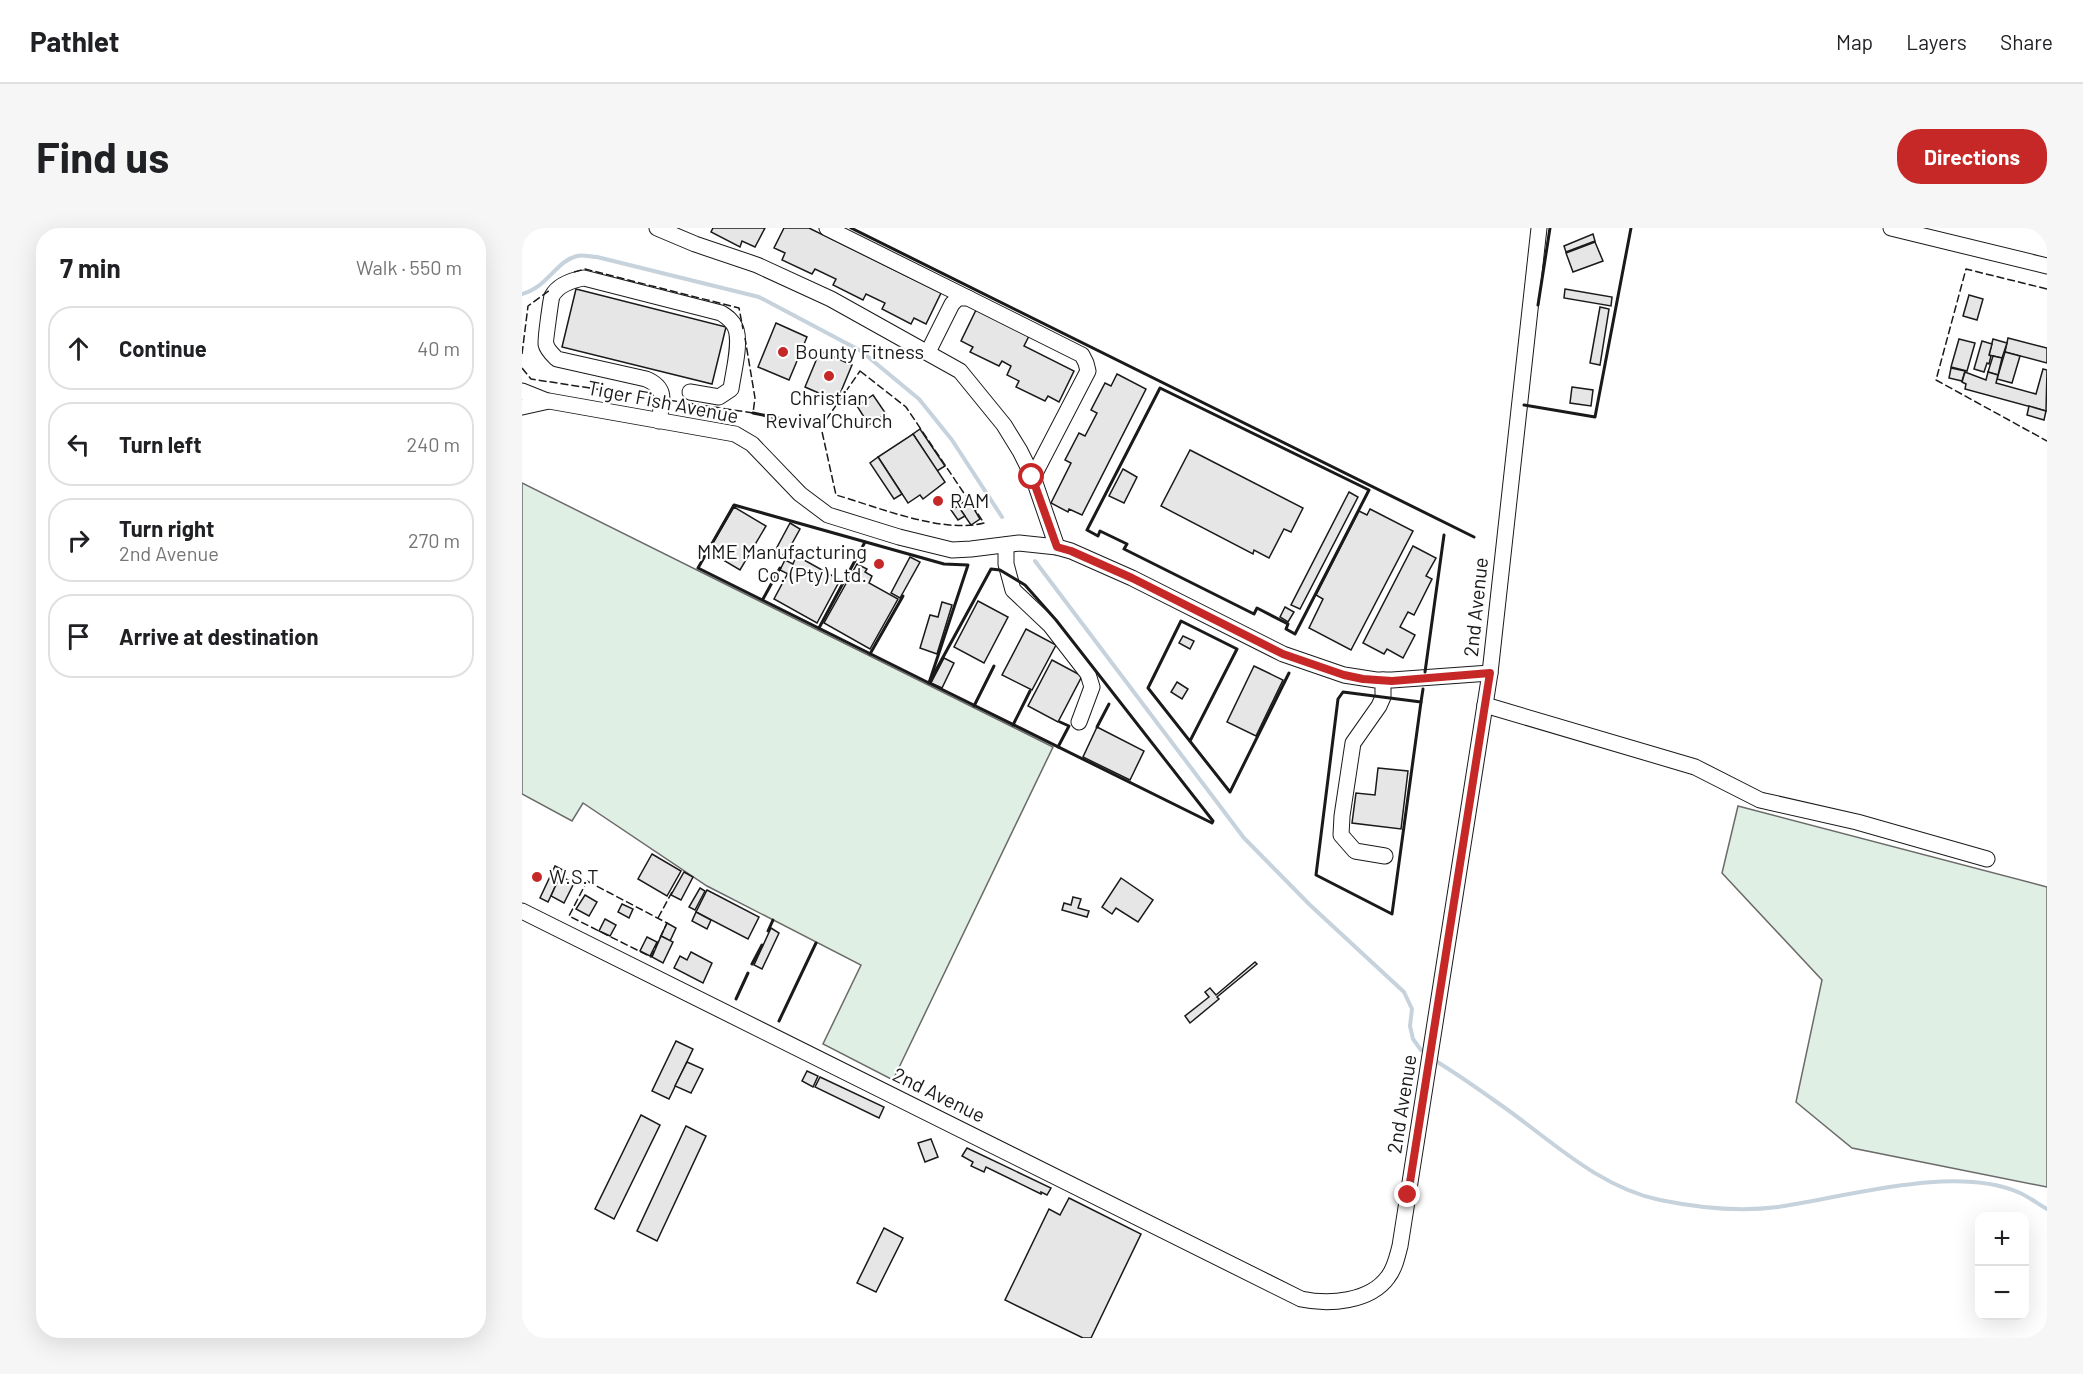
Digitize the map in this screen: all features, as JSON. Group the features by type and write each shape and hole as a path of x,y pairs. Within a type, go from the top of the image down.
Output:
{"street":[{"path":"657,228 695,244 757,265 831,298 960,371 984,398 1020,451 1032,477 1050,545"},
{"path":"827,228 1082,355 1088,371 1032,477"},
{"name":"2nd Avenue","path":"522,911 1300,1299 1320,1302 1350,1299 1380,1287 1389,1276 1400,1246 1490,673 1539,228"},
{"path":"1891,228 2047,266"},
{"path":"659,421 663,400 657,384 557,359 550,352 546,344 552,296 560,288 572,280 584,278 721,314 730,320 736,328 738,341 731,389 719,397 690,392"},
{"path":"928,352 952,304 958,298 968,298"},
{"path":"522,391 561,404"},
{"path":"522,406 549,402 561,404"},
{"name":"Tiger Fish Avenue","path":"561,404 735,434 752,444 800,494 828,515 899,537 952,550 1019,543 1050,545 1071,551 1132,578 1283,654 1344,675 1383,680 1415,680 1490,673"},
{"path":"1006,545 1006,564 1013,590 1050,626 1088,674 1092,687 1079,722"},
{"path":"1383,680 1383,697 1379,706 1353,743 1341,835 1355,851 1385,856"},
{"path":"1485,705 1695,767 1760,800 1857,822 1987,859"}],"green space":[{"path":"522,483 1053,747 893,1080 823,1044 861,965 707,886 583,803 572,821 522,794"},
{"path":"1738,806 2047,887 2047,1187 1852,1148 1796,1102 1822,980 1722,873"}],"building":[{"path":"713,228 765,228 755,247 742,241 740,247 711,232"},
{"path":"784,228 809,228 941,293 926,324 914,318 911,324 882,309 885,303 866,294 863,300 833,285 836,279 815,269 812,274 782,260 785,253 774,248"},
{"path":"1593,234 1595,241 1566,252 1564,246"},
{"path":"1595,242 1603,261 1573,272 1566,253"},
{"path":"576,289 726,327 712,384 562,347"},
{"path":"1565,289 1612,297 1611,306 1564,298"},
{"path":"1969,295 1983,299 1977,320 1963,316"},
{"path":"1600,307 1609,309 1600,365 1590,363"},
{"path":"976,310 1029,336 1024,346 1074,371 1059,402 1048,396 1045,401 1016,387 1019,381 1007,375 1011,366 1002,361 999,366 970,352 973,347 961,341"},
{"name":"Bounty Fitness","path":"776,323 807,337 789,380 758,367"},
{"path":"2008,338 2047,348 2047,363 2005,352"},
{"path":"1959,339 1975,343 1967,371 1951,367"},
{"path":"1993,339 2007,343 2002,358 1989,355"},
{"path":"1982,341 1992,344 1989,364 1987,363 1984,372 1974,369"},
{"name":"Christian Revival Church","path":"820,351 852,365 837,401 805,387"},
{"path":"2005,352 2020,356 2012,383 1997,379"},
{"path":"1993,356 2002,358 1998,375 1988,372"},
{"path":"1951,368 1965,371 1962,381 1949,378"},
{"path":"2043,369 2047,370 2046,411 1965,389 1966,384 1962,382 1965,372 1986,380 1988,372 1998,375 1996,383 2036,394"},
{"path":"1117,374 1146,389 1082,515 1069,509 1068,512 1051,503 1071,463 1065,460 1079,433 1085,436 1097,413 1091,410 1105,383 1111,386"},
{"path":"1572,387 1593,390 1591,406 1570,403"},
{"path":"873,395 886,414 869,425 857,406"},
{"path":"2029,406 2046,411 2044,420 2027,415"},
{"path":"920,429 945,466 937,471 913,434"},
{"path":"913,434 945,482 923,499 920,495 908,503 878,457"},
{"path":"1190,450 1303,508 1291,532 1284,529 1269,558 1254,550 1253,554 1161,506"},
{"path":"878,457 902,494 894,499 870,463"},
{"path":"1123,469 1137,477 1124,503 1109,496"},
{"path":"1349,492 1358,497 1300,609 1291,605"},
{"path":"968,499 980,519 971,525 958,506"},
{"path":"958,506 965,516 958,520 951,510"},
{"path":"734,507 766,526 740,570 708,551"},
{"path":"1370,509 1413,531 1351,650 1309,628 1323,599 1316,595 1359,511 1367,515"},
{"path":"790,523 800,529 785,556 775,551"},
{"path":"1413,546 1436,558 1426,576 1432,579 1414,615 1408,612 1400,627 1415,635 1403,658 1387,649 1384,654 1363,643"},
{"path":"797,556 840,580 817,623 774,599"},
{"path":"910,557 920,562 900,598 891,593"},
{"path":"785,560 793,564 788,574 780,570"},
{"path":"857,564 867,569 865,572 872,576 869,583 898,599 870,649 824,623"},
{"path":"978,601 1008,617 984,663 954,647"},
{"path":"942,602 952,605 937,654 920,648 930,615 938,617"},
{"path":"1285,607 1294,612 1288,622 1280,617"},
{"path":"1026,629 1056,645 1032,690 1002,675"},
{"path":"1183,636 1194,641 1190,649 1179,643"},
{"path":"944,658 954,663 942,688 931,683"},
{"path":"1052,660 1082,676 1058,722 1028,706"},
{"path":"1254,666 1283,680 1256,736 1227,722"},
{"path":"1177,682 1188,689 1182,699 1171,692"},
{"path":"1097,727 1144,751 1130,780 1083,757"},
{"path":"1378,768 1408,771 1401,829 1352,823 1356,793 1375,795"},
{"path":"652,854 681,871 667,896 638,879"},
{"path":"555,866 563,870 548,902 540,898"},
{"path":"684,872 693,877 681,900 671,895"},
{"path":"560,876 574,883 564,903 551,896"},
{"path":"1121,878 1153,900 1138,922 1116,908 1112,914 1102,907"},
{"path":"700,888 705,891 695,910 689,907"},
{"path":"707,890 759,917 748,939 696,912"},
{"path":"585,895 597,902 589,916 576,909"},
{"path":"1073,897 1081,899 1078,908 1089,911 1087,917 1062,910 1064,903 1071,905"},
{"path":"622,904 633,909 629,918 618,912"},
{"path":"696,912 711,920 707,929 692,921"},
{"path":"605,919 616,925 610,936 599,931"},
{"path":"667,923 676,928 670,941 661,936"},
{"path":"771,928 779,933 762,969 754,965"},
{"path":"661,936 673,942 663,963 652,957"},
{"path":"647,937 657,942 650,956 640,951"},
{"path":"691,952 712,963 703,983 674,968 680,956 687,960"},
{"path":"1255,962 1257,964 1190,1023 1185,1016 1209,997 1205,992 1210,988 1216,995"},
{"path":"676,1041 693,1049 669,1099 652,1091"},
{"path":"687,1062 703,1069 691,1093 675,1086"},
{"path":"807,1071 818,1076 813,1087 802,1081"},
{"path":"820,1077 884,1107 879,1118 815,1087"},
{"path":"641,1115 660,1125 614,1219 595,1209"},
{"path":"686,1126 706,1136 657,1241 637,1231"},
{"path":"931,1139 938,1157 925,1162 918,1143"},
{"path":"967,1148 1051,1188 1047,1195 1041,1192 1041,1194 986,1167 984,1172 971,1166 973,1162 962,1156"},
{"path":"1069,1198 1141,1234 1091,1338 1083,1338 1005,1300 1049,1209 1060,1215"},
{"path":"884,1228 903,1238 876,1292 857,1283"}],"waterway":[{"path":"522,294 539,286 563,263 582,255 759,297 861,351 919,399 952,440 1002,517"},
{"path":"1035,561 1244,838 1310,905 1404,992 1412,1009 1410,1026 1413,1039 1421,1050"},
{"path":"1434,1060 1482,1092 1574,1160 1615,1184 1637,1194 1660,1200 1689,1205 1749,1209 1778,1207 1901,1185 1964,1182 1994,1185 2020,1193 2047,1209"}],"fence":[{"path":"574,272 585,269 739,308 743,329"},
{"path":"2047,289 1966,269 1936,380 2047,441"},
{"path":"522,354 528,306 550,290"},
{"path":"522,368 531,379 753,413 755,398 745,338"},
{"path":"860,371 906,407 984,523 949,525 930,522 836,495 821,427 860,371"},
{"path":"587,881 667,923 651,957 569,916 587,881"},
{"path":"658,918 672,892"}],"wall":[{"path":"851,228 1474,537"},
{"path":"1538,305 1550,228"},
{"path":"1524,405 1595,417 1631,228"},
{"path":"1160,388 1369,490 1295,634 1286,629 1288,624 1257,608 1254,614 1124,549 1127,544 1100,531 1098,536 1087,530 1160,388"},
{"path":"753,413 821,427"},
{"path":"734,505 944,564 968,565 929,683 698,568 734,505"},
{"path":"1425,672 1444,535"},
{"path":"819,628 865,542"},
{"path":"763,599 780,568"},
{"path":"991,569 1000,570 1025,585 1056,620 1213,821 1212,823 929,683 991,569"},
{"path":"870,654 903,596"},
{"path":"1190,741 1237,649 1181,621 1148,688 1230,792 1289,673"},
{"path":"974,706 994,666"},
{"path":"1421,702 1423,689"},
{"path":"1013,725 1030,691"},
{"path":"1343,692 1421,702 1392,914 1316,875 1338,699 1343,692"},
{"path":"1097,727 1109,704"},
{"path":"1058,747 1069,726 1060,722"},
{"path":"768,931 773,920"},
{"path":"779,1021 816,943"},
{"path":"752,964 762,945"},
{"path":"736,999 748,973"}],"place":[{"name":"Bounty Fitness","path":"783,352"},
{"name":"Christian Revival Church","path":"829,376"},
{"name":"RAM","path":"938,501"},
{"name":"MME Manufacturing Co. (Pty) Ltd.","path":"879,564"},
{"name":"W.S.T","path":"537,877"}],"route":[{"path":"1032,477 1057,547 1132,578 1283,654 1344,675 1363,679 1415,680 1490,673 1408,1195"}]}
